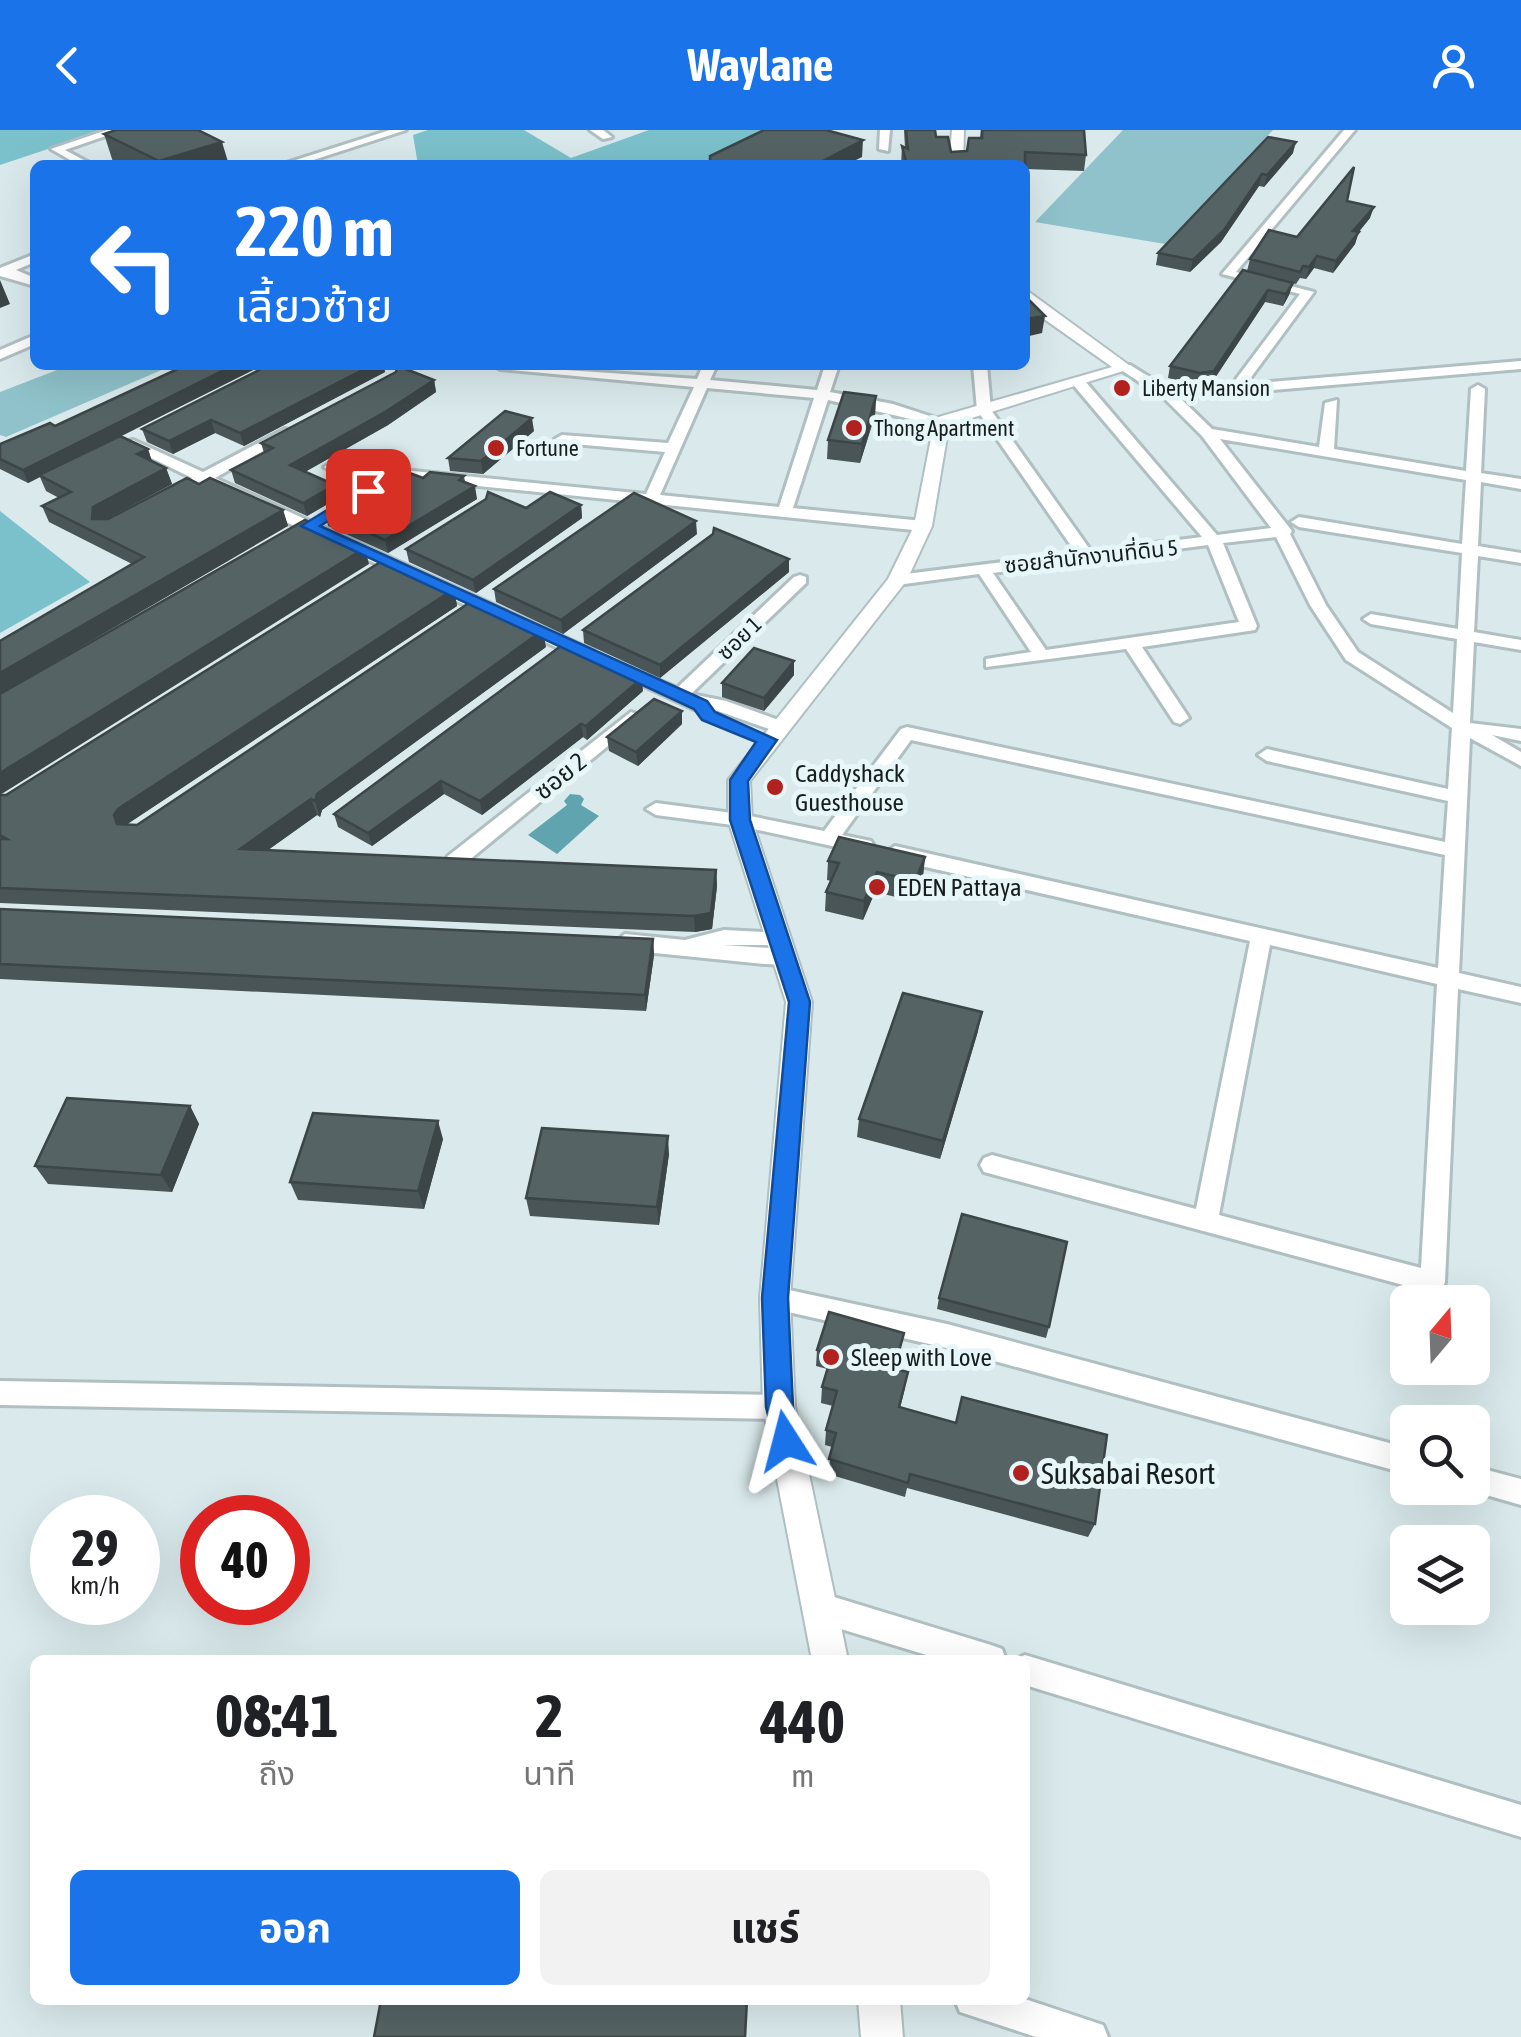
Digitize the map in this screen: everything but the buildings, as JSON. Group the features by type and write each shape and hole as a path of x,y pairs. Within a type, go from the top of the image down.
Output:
{"street":[{"path":"77,160 56,150 118,130"},
{"path":"595,130 607,137"},
{"path":"884,149 885,130"},
{"path":"956,160 958,130"},
{"path":"1234,390 1308,292 1228,274 1350,130"},
{"path":"302,160 392,131"},
{"path":"3,271 30,260"},
{"path":"3,271 30,280"},
{"path":"1030,299 1169,395 1207,433 1284,531 1318,605 1352,656 1402,691 1521,760"},
{"path":"0,355 30,340"},
{"path":"1169,395 1521,365"},
{"path":"584,370 890,405 941,422 1125,368"},
{"path":"652,497 708,370"},
{"path":"785,511 831,370"},
{"path":"980,370 984,410 1087,556"},
{"path":"992,663 1248,626 1215,542 1080,384"},
{"path":"992,1164 1433,1282 1478,389"},
{"path":"1326,452 1332,403"},
{"path":"829,1655 779,1407 775,1298 800,1002 740,820 739,780 897,580 923,526 941,422"},
{"path":"172,495 306,423"},
{"path":"1207,433 1521,484"},
{"path":"110,451 145,434"},
{"path":"562,438 672,448"},
{"path":"128,443 398,559 469,610 566,645 700,705 709,716 773,733"},
{"path":"330,467 923,526"},
{"path":"291,536 316,522"},
{"path":"1299,522 1521,558"},
{"name":"ซอยสำนักงานที่ดิน 5","path":"897,580 1284,531"},
{"path":"373,574 398,559"},
{"path":"982,569 1041,655"},
{"name":"ซอย 1","path":"672,694 800,580"},
{"path":"469,610 494,593"},
{"path":"1371,619 1521,646"},
{"path":"1132,645 1180,718"},
{"name":"ซอย 2","path":"455,861 672,694"},
{"path":"1464,724 1521,735"},
{"path":"830,838 906,733 1455,851"},
{"path":"1267,755 1457,797"},
{"path":"656,810 740,820 830,838 1521,995"},
{"path":"1205,1223 1261,936"},
{"path":"607,941 685,944 723,955 782,947"},
{"path":"775,1298 947,1336 1390,1456"},
{"path":"0,1392 779,1407"},
{"path":"1490,1483 1521,1492"},
{"path":"821,1608 975,1655"},
{"path":"1030,1672 1521,1821"},
{"path":"879,2005 882,2037"},
{"path":"988,2005 1091,2037"}],"shaded area":[{"path":"0,130 105,130 0,165"},
{"path":"428,130 524,130 571,158 649,130 788,130 726,160 417,160 413,135"},
{"path":"1123,130 1273,130 1165,244 1035,222"},
{"path":"57,370 161,370 6,437 0,435 0,392"},
{"path":"0,511 90,582 0,633"},
{"path":"570,794 580,795 584,799 581,805 599,816 557,854 528,835 567,805 564,801"}],"place":[{"name":"Liberty Mansion","path":"1122,388"},
{"name":"Thong Apartment","path":"854,428"},
{"name":"Fortune","path":"496,448"},
{"name":"Caddyshack Guesthouse","path":"775,787"},
{"name":"EDEN Pattaya","path":"877,887"},
{"name":"Sleep with Love","path":"831,1357"},
{"name":"Suksabai Resort","path":"1021,1473"}],"route":[{"path":"368,491 308,526 700,705 709,716 768,740 739,780 740,820 800,1002 775,1298 779,1407 786,1441"}]}
